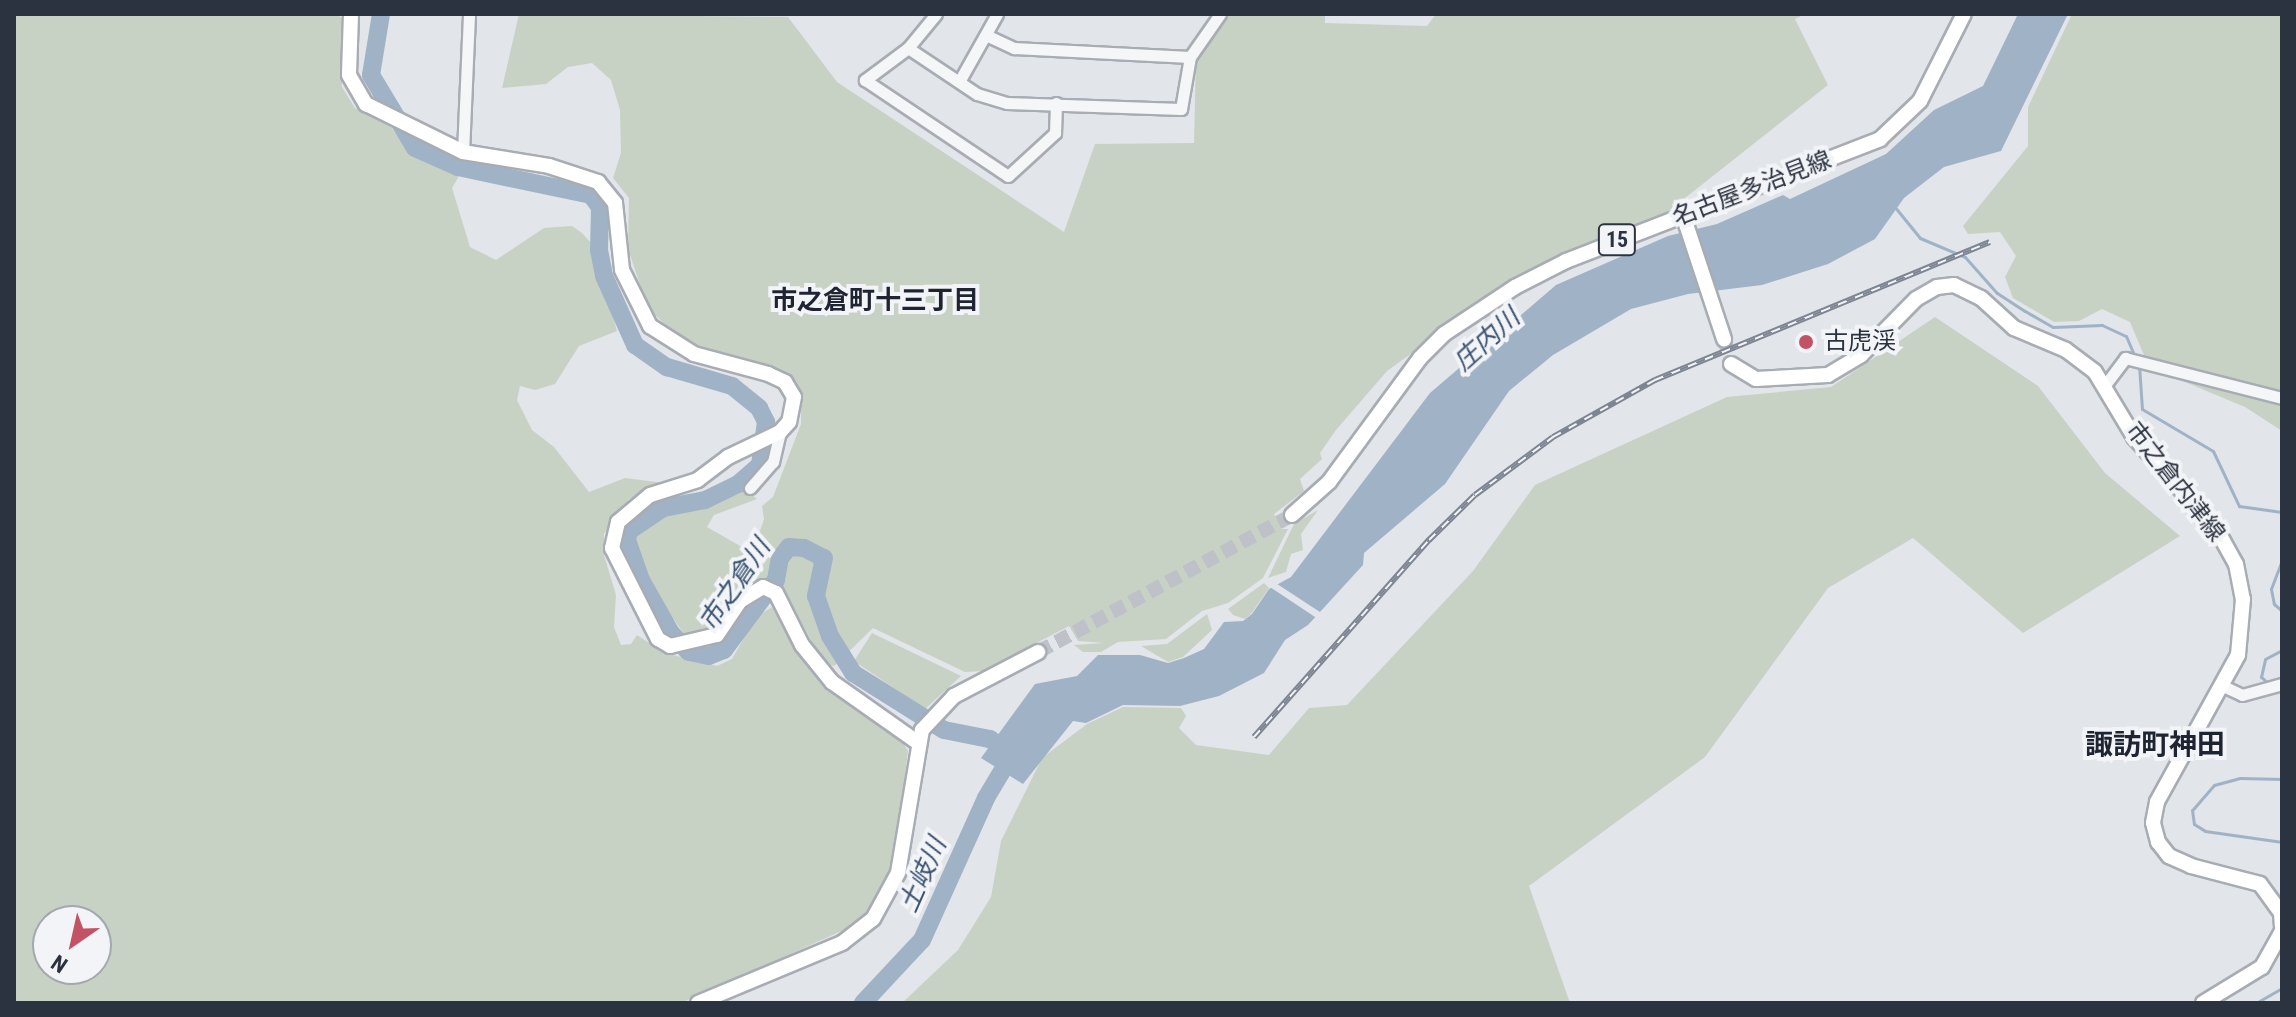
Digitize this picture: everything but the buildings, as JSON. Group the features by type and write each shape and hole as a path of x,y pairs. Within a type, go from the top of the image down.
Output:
{"main road":[{"path":"351,14 349,75 366,104 463,152 549,166 609,190 622,270 642,313 660,335 694,354 785,382 794,409 780,432 698,480 650,495 629,509 613,534 612,548 649,625 670,646 693,643 725,629 750,592 763,587 776,593 802,645 832,682 919,736"},
{"name":"名古屋多治見線","path":"1292,515 1329,482 1420,358 1444,334 1541,272 1685,220 1862,147 1892,130 1920,101 1964,14"},
{"path":"1685,220 1722,334"},
{"name":"市之倉内津線","path":"1731,364 1756,379 1828,375 1861,355 1916,299 1937,287 1954,285 1981,298 2024,334 2066,350 2105,385 2134,437 2192,499 2236,564 2244,624 2223,686 2157,802 2153,823 2158,842 2169,856 2191,866 2260,884 2281,913 2282,929 2262,967 2203,1003"},
{"path":"698,1003 842,943 873,919 898,873 919,736 935,711 1038,652"}],"street":[{"path":"463,152 469,14"},
{"path":"936,14 908,48 865,80 1008,176 1055,133 1056,103"},
{"path":"960,80 988,36 997,14"},
{"path":"908,48 977,94 1007,103 1181,109 1190,57 1220,14"},
{"path":"988,36 1014,48 1190,57"},
{"path":"2105,385 2125,358 2282,398"},
{"path":"750,488 773,462 780,432"},
{"path":"2223,686 2242,695 2282,684"}],"green space":[{"path":"14,14 335,14 342,18 342,87 355,108 391,127 406,148 459,176 452,188 470,247 496,260 544,228 572,226 592,244 617,331 579,346 555,384 535,390 520,386 517,400 532,430 554,447 589,492 625,478 665,483 629,499 604,534 604,555 616,595 614,627 621,645 631,644 637,635 665,653 717,666 732,659 756,617 772,607 795,650 823,683 902,741 908,751 894,865 889,880 857,924 681,1003 14,1003"},
{"path":"519,14 788,17 837,82 1064,232 1095,144 1194,143 1196,57 1229,14 1325,14 1325,23 1427,26 1436,14 1805,14 1795,19 1828,85 1666,213 1509,283 1387,371 1336,430 1320,453 1322,459 1300,479 1304,491 1274,514 1282,529 1288,529 1263,578 1228,603 1202,611 1166,639 1118,642 1101,652 1083,652 1074,645 1104,643 1078,641 1069,626 982,671 965,672 873,628 834,666 823,663 786,593 769,581 741,586 716,628 687,638 644,578 632,545 636,530 676,509 696,508 746,490 757,499 714,515 707,527 742,547 757,540 764,519 762,506 773,497 801,424 801,391 777,371 681,340 648,308 628,249 629,198 613,178 621,153 620,110 611,80 592,63 568,67 546,84 502,88"},
{"path":"2072,14 2282,14 2282,431 2245,407 2149,367 2130,322 2102,309 2079,321 2054,322 2013,298 2005,277 2016,256 2000,232 1968,234 1963,226 2028,146 2028,107"},
{"path":"1935,317 2038,386 2105,473 2180,536 2023,633 1913,538 1828,588 1705,757 1529,886 1570,1003 902,1003 958,950 991,897 1001,841 1042,758 1087,724 1123,707 1181,708 1186,716 1179,728 1196,745 1269,755 1309,708 1347,705 1473,571 1535,485 1727,397 1831,387"},
{"path":"1318,510 1301,534 1303,550 1291,554 1286,572 1268,578 1294,524"},
{"path":"1264,583 1269,588 1251,614 1245,619 1233,615 1228,609"},
{"path":"1207,614 1212,630 1183,657 1168,662 1141,646 1167,644"},
{"path":"872,633 961,676 925,709 854,661"}],"water":[{"path":"2018,14 2068,14 2001,151 1944,167 1904,198 1875,239 1828,264 1762,285 1688,294 1631,309 1553,355 1509,391 1445,484 1364,553 1363,565 1308,625 1285,640 1264,673 1219,696 1180,706 1123,705 1086,723 1073,721 1023,784 981,758 1035,684 1077,676 1098,655 1140,655 1168,663 1184,658 1204,649 1224,622 1243,621 1252,614 1269,589 1291,577 1430,393 1556,285 1668,236 1717,224 1783,195 1790,199 1886,154 1934,110 1983,86"}],"pier":[{"path":"1274,582 1323,614 1318,619 1267,585"}],"waterway":[{"name":"市之倉川","path":"381,14 371,75 415,148 458,167 591,195 600,207 599,250 604,276 635,345 667,367 732,386 759,408 766,422 760,465 738,484 705,500 663,508 629,531 627,540 641,580 671,633 689,652 709,656 724,650 776,580 780,558 789,547 804,548 824,558 816,596 830,636 853,673 944,730 990,739 1010,753"},
{"path":"1894,206 1920,238 1965,257 1997,293 2025,311 2053,327 2102,325 2126,336 2136,359"},
{"path":"2139,365 2142,409 2213,451 2239,506 2282,512"},
{"path":"2282,560 2271,589 2274,604 2282,611"},
{"path":"2270,685 2261,677 2265,659 2282,650"},
{"name":"土岐川","path":"863,1003 922,940 986,798 1014,751"},
{"path":"2282,779 2240,778 2214,785 2192,810 2194,824 2205,831 2282,842"},
{"path":"2256,1003 2282,988"}],"tunnel":[{"path":"1724,339 1731,364"},
{"path":"1038,652 1292,515"}],"railway":[{"path":"1254,737 1429,540 1475,495 1553,437 1655,380 1990,242"}],"place":[{"name":"古虎渓","path":"1806,342"}],"district":[{"name":"市之倉町十三丁目","path":"875,301"},
{"name":"諏訪町神田","path":"2155,745"}],"water label":[{"name":"庄内川","path":"1487,340"}]}
